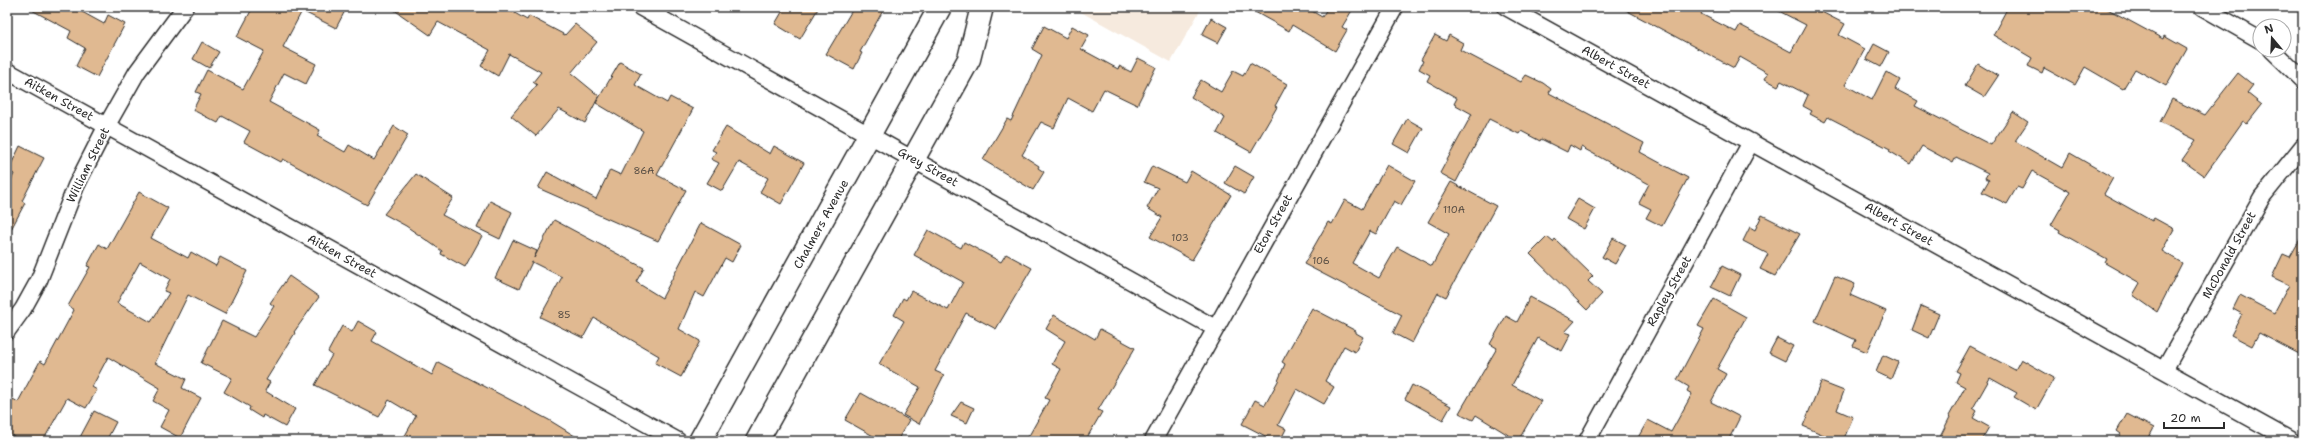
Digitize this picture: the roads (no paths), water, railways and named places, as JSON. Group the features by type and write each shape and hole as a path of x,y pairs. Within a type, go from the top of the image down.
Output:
{"street":[{"name":"William Street","path":"7,331 23,309 39,280 76,186 107,125 137,72 185,7"},
{"name":"Grey Street","path":"640,7 1215,328"},
{"name":"Chalmers Avenue","path":"700,441 871,135 940,7"},
{"path":"757,441 969,59 982,7"},
{"name":"Eton Street","path":"1153,441 1395,7"},
{"name":"Albert Street","path":"1506,7 2292,441"},
{"path":"2202,7 2252,35"},
{"path":"2280,58 2303,80"},
{"name":"Aitken Street","path":"7,70 678,441"},
{"name":"Rapley Street","path":"1587,441 1751,142"},
{"name":"McDonald Street","path":"2164,370 2262,197 2303,146"}]}
